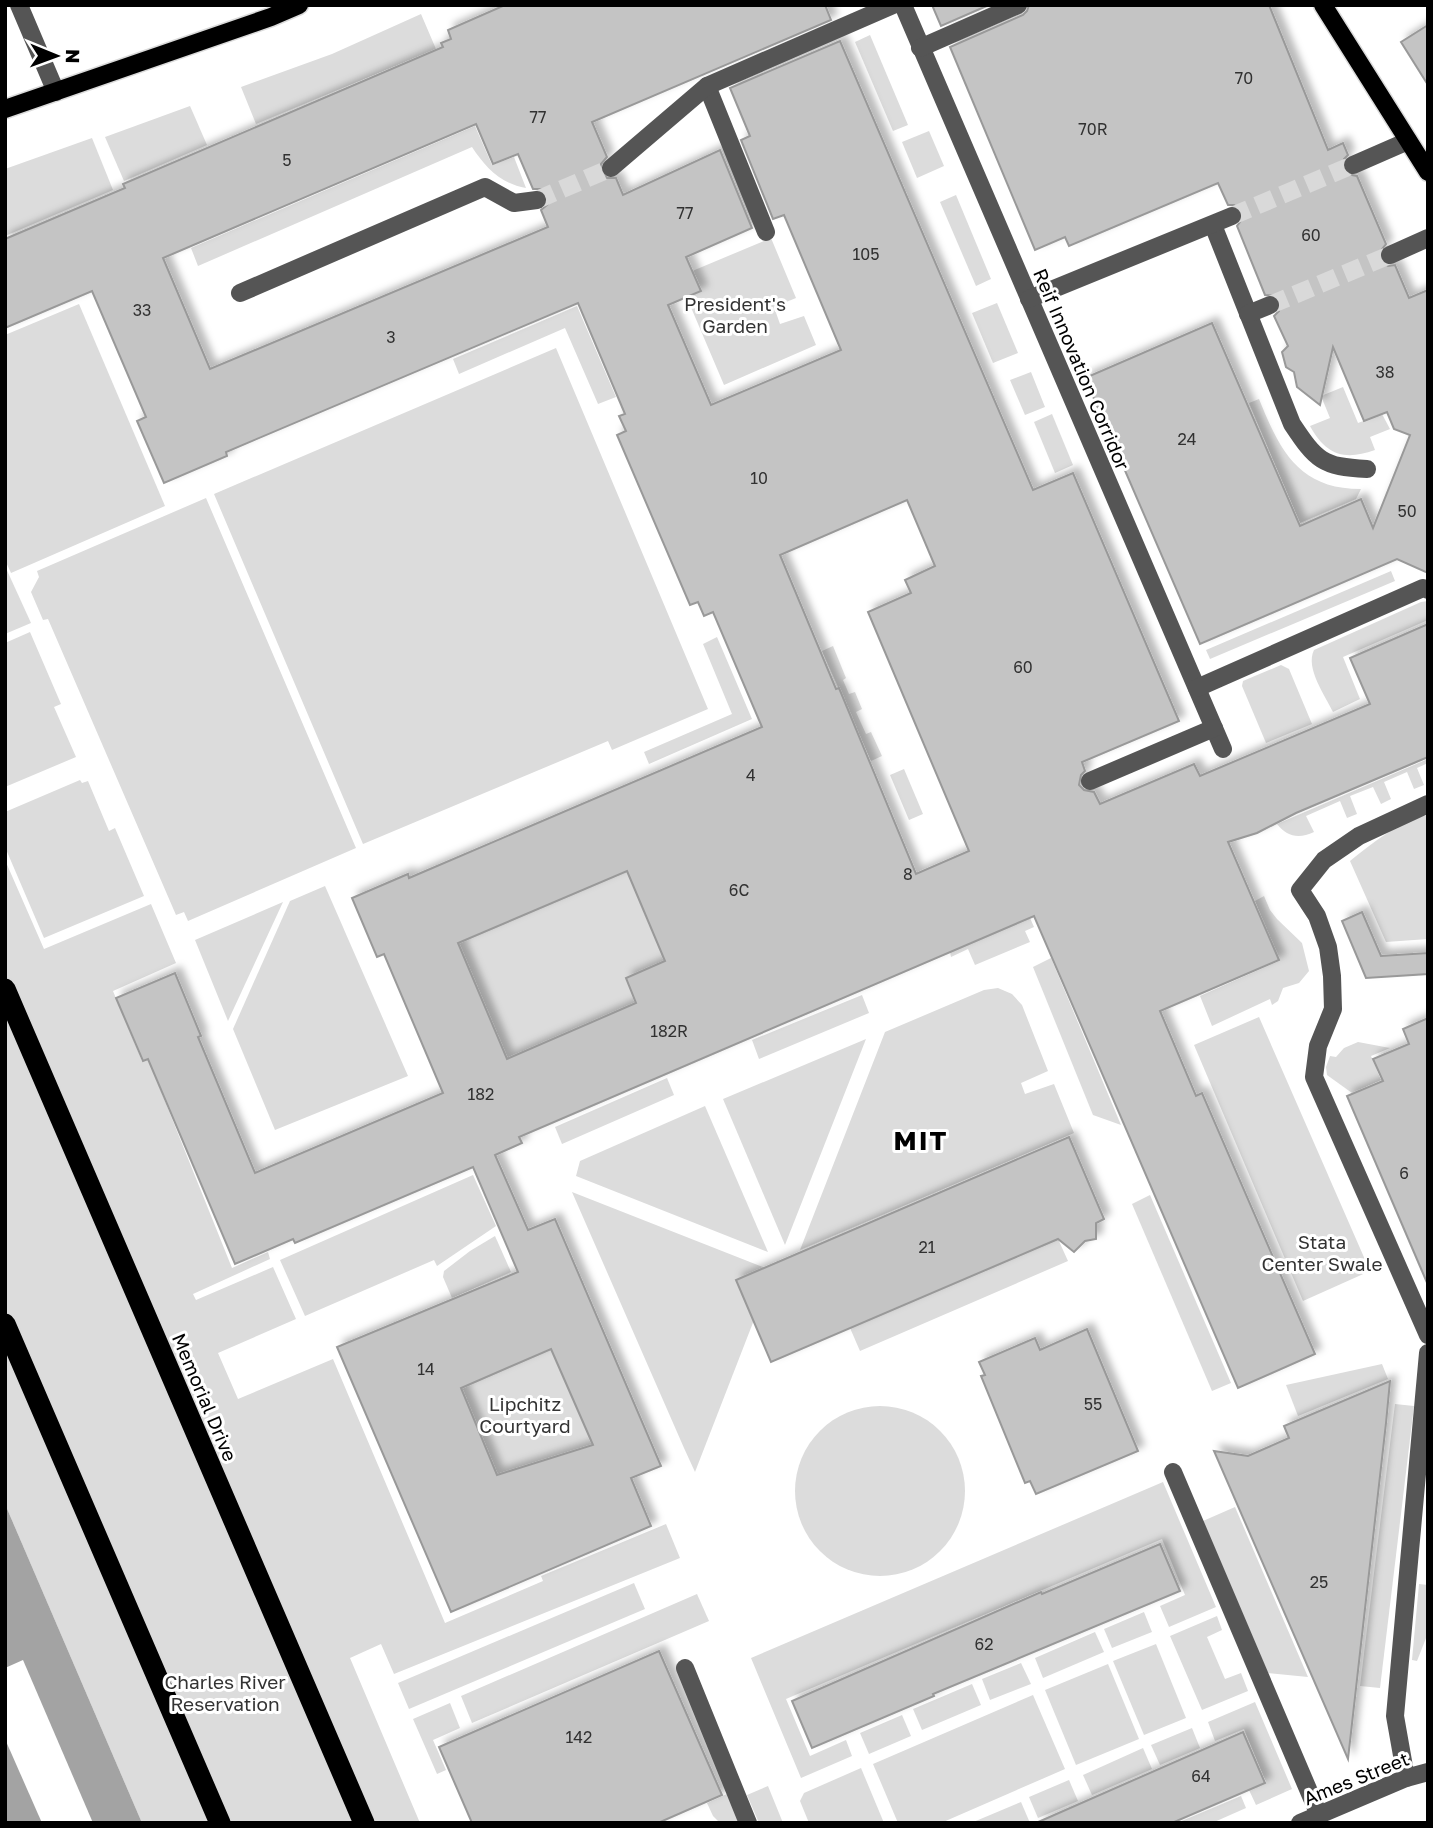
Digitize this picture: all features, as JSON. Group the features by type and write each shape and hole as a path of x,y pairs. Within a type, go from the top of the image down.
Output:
{"highway":[{"name":"Memorial Drive","path":"5,989 364,1823"},
{"path":"5,1324 220,1823"}],"main road":[{"path":"5,109 299,5"},
{"path":"1323,5 1428,172"}],"street":[{"path":"19,5 56,92"},
{"path":"611,168 707,86 893,5"},
{"name":"Reif Innovation Corridor","path":"903,5 1223,749"},
{"path":"920,48 1018,5"},
{"path":"707,86 766,232"},
{"path":"1353,165 1408,141"},
{"path":"240,293 485,187 514,203 537,200"},
{"path":"1029,299 1232,216"},
{"path":"1213,225 1292,424 1310,450 1326,464 1367,469"},
{"path":"1390,255 1428,238"},
{"path":"1248,314 1270,305"},
{"path":"1197,688 1423,588 1428,590"},
{"path":"1090,781 1214,728"},
{"path":"1428,804 1359,835 1324,860 1300,890 1317,916 1328,947 1332,976 1333,1009 1318,1046 1314,1077 1428,1335"},
{"path":"1406,1778 1395,1716 1428,1353"},
{"path":"1173,1472 1319,1815"},
{"path":"685,1668 748,1823"},
{"name":"Ames Street","path":"1300,1823 1406,1778 1428,1772"}],"green space":[{"path":"421,14 436,49 256,124 241,87 332,54"},
{"path":"870,35 908,125 893,131 855,42"},
{"path":"190,106 207,145 124,181 105,137"},
{"path":"475,126 492,165 514,157 526,188 501,179 472,147 198,266 191,248"},
{"path":"929,131 944,166 917,178 902,142"},
{"path":"92,138 113,190 5,236 5,169"},
{"path":"956,195 991,279 976,286 940,202"},
{"name":"President's Garden","path":"771,238 796,298 774,307 780,324 804,316 816,345 724,385 687,298 702,291 695,275 680,281 678,277"},
{"path":"997,303 1018,353 993,363 972,313"},
{"path":"79,304 165,506 11,573 5,560 5,335"},
{"path":"577,306 616,397 598,404 565,328 459,374 453,359"},
{"path":"556,348 708,709 612,750 608,741 363,844 214,494"},
{"path":"1031,372 1045,407 1025,415 1010,380"},
{"path":"1343,387 1358,423 1382,414 1390,429 1370,437 1375,450 1354,455 1337,453 1323,444 1310,426 1330,418 1321,396"},
{"path":"1259,399 1275,435 1295,464 1322,482 1361,489 1356,499 1300,523 1249,403"},
{"path":"1052,414 1073,465 1055,473 1034,422"},
{"path":"206,498 356,848 188,921 184,912 176,915 48,619 43,620 31,592 39,577 37,571"},
{"path":"5,566 31,623 5,634"},
{"path":"1391,571 1395,581 1210,659 1206,650"},
{"path":"1428,601 1428,620 1343,657 1360,699 1333,712 1314,673 1314,650"},
{"path":"30,632 61,704 54,707 76,757 5,787 5,643"},
{"path":"717,637 752,719 649,764 644,752 732,714 703,644"},
{"path":"833,646 846,678 843,680 849,694 855,692 862,709 856,712 866,734 871,732 882,756 871,761 822,651"},
{"path":"1281,665 1289,669 1312,724 1266,743 1242,686 1243,681"},
{"path":"1428,759 1428,763 1417,768 1424,785 1414,789 1407,772 1384,782 1391,799 1381,804 1373,787 1350,796 1357,814 1347,818 1340,801 1306,816 1314,832 1309,834 1289,834 1277,824"},
{"path":"904,769 923,814 909,820 890,775"},
{"path":"80,780 82,783 88,781 109,831 115,828 144,896 44,938 5,847 5,812"},
{"path":"1428,815 1428,939 1386,942 1350,861 1397,827"},
{"name":"Charles River Reservation","path":"5,860 44,949 151,904 176,963 113,991 142,1061 148,1059 232,1268 268,1252 270,1259 193,1294 196,1300 273,1267 296,1319 218,1353 238,1399 333,1359 445,1623 543,1581 541,1576 666,1524 680,1558 394,1674 381,1644 350,1658 420,1823 142,1823 5,1504"},
{"path":"637,867 636,893 649,925 675,956 626,978 637,1003 507,1059 458,943"},
{"path":"325,886 408,1076 275,1130 233,1029 290,901"},
{"path":"1264,896 1277,919 1302,943 1309,971 1299,983 1283,988 1278,1001 1272,1005 1270,999 1212,1026 1200,996 1279,961 1255,901"},
{"path":"283,902 228,1021 195,940"},
{"path":"1030,918 1034,927 1025,931 1030,942 975,965 968,949 951,957 950,952"},
{"path":"1051,958 1121,1125 1093,1115 1033,967"},
{"path":"998,988 1012,994 1022,1005 1048,1071 1021,1083 1025,1094 1054,1084 1074,1133 800,1250 885,1032 984,990"},
{"path":"862,995 869,1013 759,1059 752,1040"},
{"name":"Stata Center Swale","path":"1259,1017 1370,1271 1303,1301 1194,1045"},
{"path":"866,1039 785,1245 723,1099"},
{"path":"1358,1042 1390,1048 1371,1056 1381,1080 1352,1093 1327,1075 1326,1067 1330,1056 1336,1057 1344,1048"},
{"path":"667,1078 674,1095 562,1144 555,1127"},
{"path":"705,1106 768,1252 576,1176 580,1161"},
{"path":"473,1175 496,1226 437,1266 434,1260 305,1316 280,1260"},
{"path":"572,1192 773,1271 695,1472 684,1448"},
{"path":"1150,1195 1231,1383 1212,1391 1132,1204"},
{"path":"495,1236 511,1272 452,1298 443,1277 444,1271"},
{"path":"1058,1239 1068,1261 860,1351 850,1328"},
{"name":"Lipchitz Courtyard","path":"551,1349 593,1445 497,1475 461,1388"},
{"path":"1382,1364 1388,1379 1298,1416 1286,1385"},
{"path":"1395,1404 1414,1406 1380,1688 1360,1686"},
{"path":"880,1406 912,1413 940,1431 958,1459 965,1491 958,1523 940,1551 912,1569 880,1576 848,1569 820,1551 802,1523 795,1491 802,1459 820,1431 848,1413"},
{"path":"1163,1482 1216,1607 1169,1627 1160,1606 1185,1595 1162,1539 786,1699 810,1756 846,1740 852,1756 801,1778 751,1658"},
{"path":"1235,1507 1308,1677 1268,1673 1203,1521"},
{"path":"634,1583 645,1609 409,1709 398,1683"},
{"path":"1419,1584 1428,1585 1428,1633 1417,1661 1412,1660"},
{"path":"697,1594 709,1621 472,1723 461,1696"},
{"path":"1144,1612 1152,1632 1112,1648 1104,1629"},
{"path":"1217,1616 1222,1630 1207,1637 1225,1679 1241,1673 1248,1691 1202,1710 1170,1636"},
{"path":"1095,1632 1104,1652 1043,1678 1035,1658"},
{"path":"1156,1644 1186,1718 1144,1735 1113,1661"},
{"path":"1021,1663 1031,1684 990,1700 982,1679"},
{"path":"1108,1664 1139,1739 1076,1765 1045,1690"},
{"path":"972,1684 981,1705 922,1730 913,1709"},
{"path":"1033,1695 1065,1769 941,1823 898,1823 873,1764"},
{"path":"1255,1702 1292,1789 1256,1805 1249,1790 1266,1782 1244,1729 1215,1741 1208,1722"},
{"path":"450,1703 460,1728 433,1740 446,1770 437,1774 413,1719"},
{"path":"902,1715 911,1736 869,1754 860,1733"},
{"path":"1192,1728 1200,1748 1160,1765 1151,1745"},
{"path":"1143,1748 1152,1769 1092,1795 1083,1775"},
{"path":"861,1768 884,1823 809,1823 800,1801 804,1793"},
{"path":"1069,1780 1078,1801 1038,1818 1029,1797"},
{"path":"768,1786 783,1823 759,1823 747,1795"},
{"path":"727,1794 739,1823 720,1823 707,1803"},
{"path":"1241,1796 1246,1808 1212,1823 1177,1823"},
{"path":"1021,1802 1030,1823 971,1823"}],"shaded area":[{"path":"5,1504 142,1823 5,1823"}],"pier":[{"path":"23,1660 93,1823 42,1823 5,1739 5,1668"}],"building":[{"path":"505,5 825,5 831,20 592,122 607,157 601,164 600,171 607,178 616,178 623,195 720,150 752,228 686,257 701,291 668,305 711,405 841,350 784,215 773,219 741,140 750,136 730,88 840,41 1033,490 1073,473 1179,721 1082,762 1085,771 1081,775 1079,785 1084,790 1094,792 1100,804 1194,764 1200,776 1370,704 1350,658 1428,624 1428,757 1296,813 1257,833 1228,842 1279,960 1160,1011 1196,1096 1202,1093 1315,1354 1238,1388 1034,916 519,1137 522,1143 495,1155 528,1230 555,1219 661,1466 631,1478 651,1526 451,1612 337,1347 518,1272 473,1167 295,1243 293,1239 235,1264 148,1059 143,1061 116,998 175,973 201,1036 198,1037 255,1173 443,1093 384,954 377,957 352,898 408,874 409,878 762,727 713,612 704,616 698,602 690,605 617,435 626,431 619,416 625,414 578,303 226,452 227,456 164,483 137,421 146,417 92,291 5,328 5,239 125,188 123,184 443,47 441,43 451,39 448,30","holes":["476,124 493,164 518,154 533,189 541,189 546,194 548,204 541,210 548,227 210,369 163,258","907,500 935,566 905,580 911,593 868,612 969,851 916,874 839,688 836,689 780,555","627,871 665,961 626,978 636,1003 507,1059 458,943","551,1349 593,1445 497,1475 461,1388"]},
{"path":"932,5 989,5 941,26"},
{"path":"1029,5 1269,5 1328,150 1343,143 1348,155 1344,159 1342,169 1347,174 1357,176 1386,244 1379,253 1380,260 1388,266 1395,265 1409,298 1428,290 1428,573 1397,559 1200,644 1085,378 1212,323 1300,526 1361,499 1373,528 1410,435 1394,429 1387,412 1364,421 1333,347 1320,405 1297,387 1294,372 1286,367 1282,352 1288,346 1274,316 1279,311 1281,301 1276,296 1265,295 1237,226 1243,218 1242,211 1234,205 1228,205 1218,183 1069,246 1065,237 1035,250 950,47 1023,15"},
{"path":"1428,25 1428,85 1401,42"},
{"path":"1362,912 1381,956 1428,953 1428,974 1366,978 1342,921"},
{"path":"1428,1018 1428,1285 1347,1096 1383,1081 1373,1059 1409,1044 1403,1029"},
{"path":"1069,1137 1104,1219 1096,1223 1096,1239 1085,1241 1074,1252 1058,1239 771,1362 736,1280"},
{"path":"1087,1329 1138,1451 1036,1494 1030,1481 1025,1483 981,1376 985,1375 979,1362 1035,1338 1040,1350"},
{"path":"1390,1381 1348,1759 1214,1451 1248,1456 1289,1438 1284,1426"},
{"path":"1160,1544 1180,1591 933,1694 934,1696 812,1748 792,1701 1041,1592 1042,1594"},
{"path":"659,1651 722,1795 658,1823 472,1823 439,1747"},
{"path":"1243,1732 1265,1783 1172,1823 1036,1823"}],"tunnel":[{"path":"1232,216 1353,165"},
{"path":"537,200 611,168"},
{"path":"1270,305 1390,255"}],"district":[{"name":"MIT","path":"921,1140"}]}
